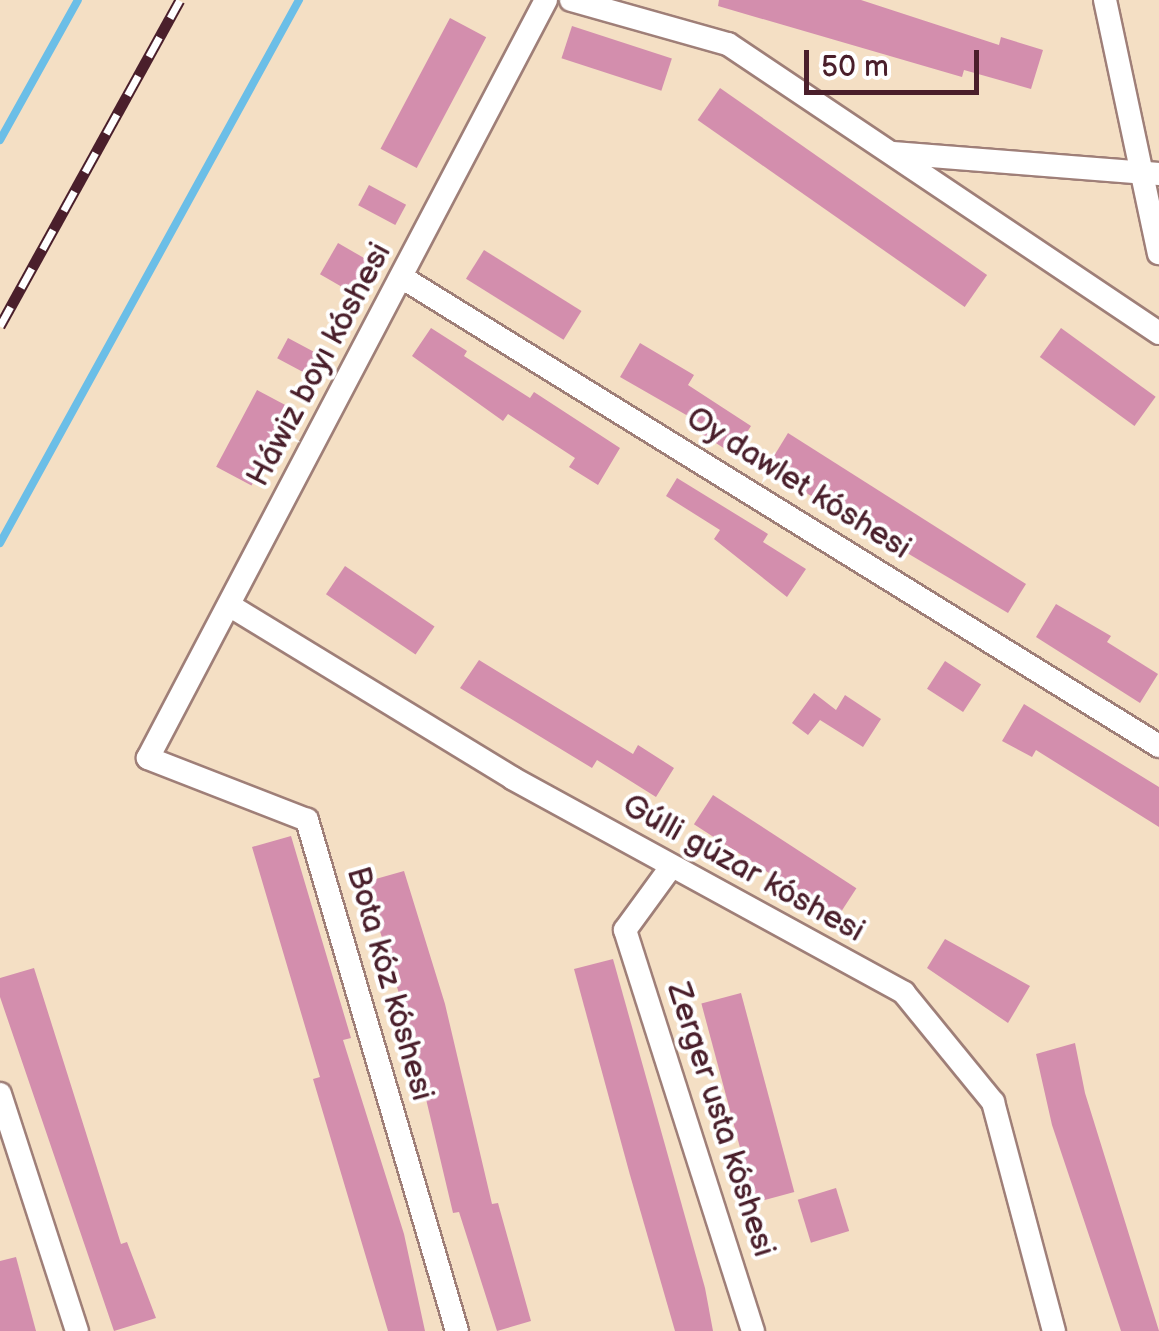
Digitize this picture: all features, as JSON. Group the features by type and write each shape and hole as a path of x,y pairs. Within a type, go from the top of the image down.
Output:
{"street":[{"name":"Háwiz boyı kóshesi","path":"148,758 546,0"},
{"path":"570,0 728,44 1159,333"},
{"path":"1105,0 1152,175 1159,253"},
{"path":"890,153 1152,175"},
{"name":"Oy dawlet kóshesi","path":"403,278 1159,746"},
{"name":"Gúlli gúzar kóshesi","path":"228,606 671,867 904,994 993,1102 1054,1331"},
{"name":"Bota kóz kóshesi","path":"148,758 307,820 458,1331"},
{"name":"Zerger usta kóshesi","path":"671,867 625,930 752,1331"},
{"path":"0,1094 77,1331"}],"building":[{"path":"719,0 861,0 999,45 1001,37 1043,50 1031,89 964,70 962,77 718,6"},
{"path":"450,18 486,37 417,168 381,149"},
{"path":"572,26 672,58 661,91 561,58"},
{"path":"720,88 987,275 965,307 698,120"},
{"path":"369,185 406,205 395,225 358,205"},
{"path":"338,243 373,263 355,294 320,274"},
{"path":"484,250 582,311 564,340 466,279"},
{"path":"431,328 467,351 464,356 530,398 534,392 620,448 598,485 569,467 575,458 508,414 503,421 412,356"},
{"path":"1061,328 1156,397 1134,426 1040,357"},
{"path":"288,338 325,358 314,378 277,358"},
{"path":"640,343 694,375 688,385 751,426 733,454 697,431 702,424 620,377"},
{"path":"257,390 292,409 251,486 216,467"},
{"path":"788,433 1026,584 1008,613 766,469"},
{"path":"677,478 768,534 763,542 806,569 787,597 714,539 720,530 666,496"},
{"path":"345,566 435,626 416,655 326,594"},
{"path":"1056,604 1111,636 1107,642 1158,674 1140,703 1036,637"},
{"path":"479,660 633,754 638,745 674,768 656,797 597,760 592,768 460,688"},
{"path":"945,661 981,684 963,712 927,689"},
{"path":"814,693 836,710 845,695 881,719 863,747 820,720 808,735 792,723"},
{"path":"1024,704 1159,787 1159,827 1036,750 1032,757 1002,741"},
{"path":"713,795 856,888 837,917 694,824"},
{"path":"291,836 351,1038 343,1040 404,1234 425,1331 388,1331 313,1079 320,1077 252,847"},
{"path":"404,871 445,1004 492,1204 498,1203 531,1321 497,1331 459,1212 453,1213 408,1023 365,882"},
{"path":"945,939 1030,986 1008,1023 927,968"},
{"path":"613,959 705,1288 713,1331 675,1331 574,969"},
{"path":"34,968 121,1244 127,1242 156,1318 114,1331 0,997 0,978"},
{"path":"741,993 794,1192 755,1203 701,1004"},
{"path":"1075,1043 1085,1093 1159,1331 1121,1331 1052,1125 1036,1054"},
{"path":"836,1188 849,1231 811,1243 798,1200"},
{"path":"16,1257 36,1331 0,1331 0,1261"}],"waterway":[{"path":"0,140 78,0"},
{"path":"0,543 299,0"}],"railway":[{"path":"0,326 180,0"}]}
